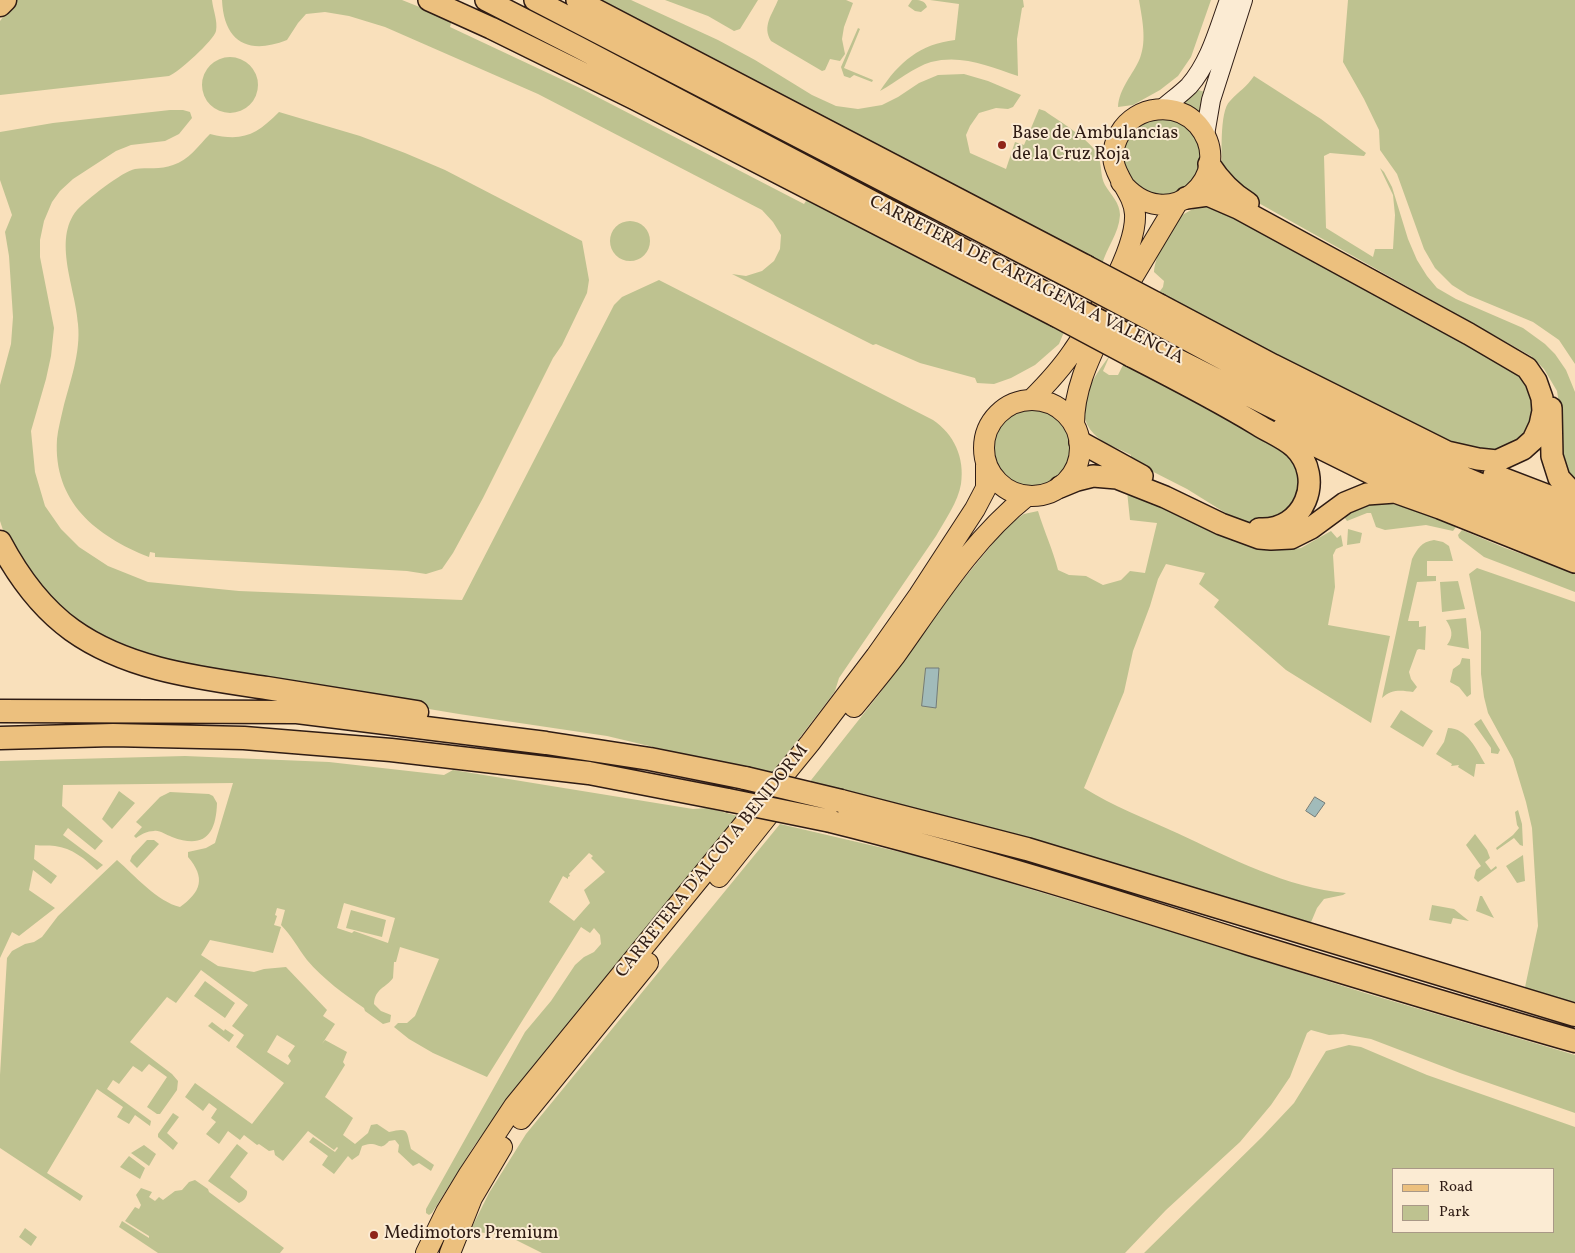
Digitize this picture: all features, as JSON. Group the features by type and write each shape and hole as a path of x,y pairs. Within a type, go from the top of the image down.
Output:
{"highway":[{"path":"0,5 5,0"},
{"path":"429,0 491,28 1062,310"},
{"path":"465,0 564,56 634,99"},
{"name":"CARRETERA DE CARTAGENA A VALENCIA","path":"486,0 578,46 1062,310 1136,348 1457,496 1575,543"},
{"name":"CARRETERA DE CARTAGENA A VALENCIA","path":"535,0 1157,313 1229,362 1371,435 1510,497 1575,522"},
{"path":"577,0 1082,274"},
{"path":"1209,164 1218,179 1238,198 1531,363 1542,376 1550,392 1552,456 1559,478 1575,495"},
{"path":"1182,200 1208,196 1238,208 1528,368 1536,380 1542,398 1543,411 1540,425 1533,440 1523,449 1497,461 1446,452"},
{"path":"1157,313 1273,365 1500,478 1575,506"},
{"path":"1077,433 1133,472 1235,522 1260,530 1276,529 1292,520 1302,508 1309,489 1308,468 1294,447 1136,348"},
{"path":"1229,406 1254,415 1440,508"},
{"path":"1060,487 1093,476 1117,478 1158,494 1221,524 1260,538 1271,539 1291,538 1311,528 1345,503 1367,494 1395,492 1575,562"},
{"path":"0,542 15,570 38,600 71,630 108,650 153,667 201,678 590,740 650,759"},
{"path":"6,711 297,712 546,742 650,759 745,778 1027,849 1575,1015"},
{"path":"4,741 146,742 195,736 244,738 391,750 569,771 728,800 831,821 1024,873 1417,996 1575,1041"}],"main road":[{"path":"1162,109 1187,88 1203,67 1214,43 1229,0"},
{"path":"1205,135 1211,100 1243,0"},
{"path":"1031,400 1073,351 1118,274 1127,252 1135,224 1133,205 1121,182 1116,171 1114,159 1115,145 1120,132 1129,121 1141,114 1162,109 1175,111 1187,116 1197,124 1205,135 1209,150 1209,164 1205,178 1197,189 1182,200 1164,205 1151,204 1129,192 1121,182"},
{"path":"1077,433 1066,414 1055,406 1044,401 1018,402 1008,406 990,423 985,435 983,450 986,465 993,477 1002,486 1014,493 1027,496 1050,493 1069,479 1076,468 1080,455 1074,406 1081,380 1100,336 1132,277 1182,200"},
{"name":"CARRETERA D'ALCOI A BENIDORM","path":"426,1253 446,1212 514,1106 810,743 876,656 919,595 975,509 986,488 986,465"},
{"name":"CARRETERA D'ALCOI A BENIDORM","path":"450,1253 480,1183 506,1140 525,1114 742,849 877,679 979,543 1010,509 1027,496"}],"green space":[{"path":"16,0 212,0 216,19 216,31 195,56 169,76 0,95 0,21"},
{"path":"222,0 402,0 452,20 450,27 582,89 804,204 808,198 1064,332 1059,344 1035,365 1011,378 994,384 977,383 975,378 920,363 876,344 873,345 732,274 746,276 762,271 774,261 780,249 781,235 762,210 538,94 385,27 349,16 325,12 306,14 287,40 261,46 250,45 241,42 233,36 224,15"},
{"path":"596,0 631,0 718,40 812,95 836,106 858,109 882,105 919,83 938,75 964,74 988,81 1021,95 1013,107 1008,109 996,108 979,113 966,135 970,153 1006,169 1015,142 1024,145 1039,109 1045,111 1082,137 1098,155 1103,181 1120,211 1115,235 1102,265"},
{"path":"665,0 758,0 740,29 734,31 708,16"},
{"path":"778,0 846,0 853,3 844,27 842,39 845,54 840,61 830,59 825,70 822,71 771,41 767,30"},
{"path":"912,0 919,0 927,7 921,12 915,11 908,6"},
{"path":"930,0 1023,0 1024,7 1022,8 1017,39 1018,76 975,62 953,59 942,60 918,67 880,91 895,71 912,56 931,46 955,40 959,4"},
{"path":"1139,0 1211,0 1191,57 1178,76 1160,90 1133,105 1118,107 1121,94 1142,51 1143,29"},
{"path":"1348,0 1575,0 1575,364 1559,340 1533,322 1468,295 1452,285 1435,268 1424,249 1397,174 1380,150 1379,130 1343,62"},
{"path":"858,28 860,29 844,68 873,80 872,82 854,75 850,78 844,76 841,67"},
{"path":"230,57 241,59 250,65 256,74 258,85 256,96 250,105 241,111 230,113 219,111 210,105 204,96 202,85 204,74 210,65 219,59"},
{"path":"1254,76 1321,119 1366,153 1364,156 1330,153 1324,156 1326,228 1373,257 1375,249 1393,249 1395,215 1393,195 1380,168 1392,187 1408,239 1417,260 1437,288 1456,299 1523,328 1555,354 1566,370 1575,392 1575,485 1561,466 1560,410 1557,391 1544,369 1531,356 1239,192 1222,173 1222,135 1226,106"},
{"path":"1195,89 1205,92 1200,114 1180,103"},
{"path":"170,110 190,112 192,118 179,134 165,141 131,145 116,151 73,179 60,191 52,202 44,221 40,240 40,257 54,328 46,379 31,431 35,472 45,506 61,529 79,547 108,566 148,582 239,591 462,600 614,305 622,297 659,280 933,420 947,432 959,456 962,474 961,484 954,504 936,536 839,678 835,691 771,775 607,736 459,714 206,672 155,660 87,631 49,601 6,539 0,521 0,385 11,344 13,317 9,256 5,232 12,215 0,180 0,132 53,123"},
{"path":"279,112 360,136 445,170 582,241 589,280 587,293 483,498 453,553 442,569 426,574 407,571 155,557 155,553 150,552 149,557 112,539 96,527 82,514 70,498 62,481 58,461 57,439 74,367 79,335 67,265 66,236 70,222 77,210 114,180 129,171 179,163 189,156 210,134 231,137 248,135 263,126"},
{"path":"1160,116 1186,125 1193,132 1198,141 1200,162 1198,172 1186,188 1174,194 1150,195 1122,170 1122,144 1136,124"},
{"path":"1205,203 1219,206 1509,363 1532,384 1534,426 1504,453 1458,445 1420,428 1157,295 1163,287 1164,281 1154,272 1159,252 1166,237 1181,217"},
{"path":"634,221 641,224 647,230 650,241 649,249 641,258 634,261 626,261 619,258 611,249 610,237 613,230 622,222"},
{"path":"1110,355 1103,371 1109,375 1118,375 1124,363 1270,439 1299,463 1303,492 1285,518 1252,524 1232,517 1187,489 1130,460 1131,455 1098,438 1087,424 1084,404 1097,373"},
{"path":"1030,408 1045,411 1058,420 1067,433 1070,448 1067,463 1058,476 1045,485 1030,488 1015,485 1002,476 993,463 990,448 993,433 1002,420 1015,411"},
{"path":"1127,491 1258,547 1284,550 1301,548 1331,531 1337,538 1341,535 1343,546 1336,549 1333,555 1335,587 1328,625 1390,636 1371,723 1286,670 1214,607 1219,600 1199,584 1205,573 1166,564 1158,579 1133,651 1124,692 1084,788 1106,801 1239,862 1302,885 1346,893 1324,899 1317,908 1309,927 808,784 880,693 953,592 1008,525 1024,514 1038,511 1058,570 1069,575 1086,576 1103,585 1121,580 1130,571 1145,573 1157,523 1130,520"},
{"path":"1372,500 1415,510 1456,527 1453,531 1426,525 1385,530 1376,527 1371,513 1347,521 1342,514"},
{"path":"1348,529 1362,533 1360,543 1347,545"},
{"path":"1462,530 1505,548 1575,573 1575,592 1484,557 1459,538 1458,535"},
{"path":"1434,540 1449,546 1453,561 1427,561 1427,576 1436,576 1436,581 1417,582 1408,621 1419,621 1419,627 1426,626 1425,650 1417,650 1409,672 1411,679 1417,687 1413,692 1396,691 1382,698 1412,559 1420,546"},
{"path":"1477,568 1575,602 1575,1006 1524,992 1538,926 1532,828 1513,759 1488,713 1484,697 1481,674 1481,632 1469,574"},
{"path":"1458,581 1465,609 1442,612 1440,582"},
{"path":"1466,618 1469,649 1447,645 1451,639 1451,632 1446,620"},
{"path":"1462,658 1470,659 1471,694 1467,697 1459,687 1450,682 1453,669 1460,664"},
{"path":"1401,710 1433,731 1423,747 1390,727"},
{"path":"1481,719 1500,750 1498,754 1491,753 1491,748 1474,724"},
{"path":"1448,728 1455,729 1466,736 1475,746 1485,764 1476,764 1474,777 1458,767 1459,765 1451,766 1452,764 1436,754 1444,742"},
{"path":"185,756 329,762 444,775 453,770 693,809 708,808 738,816 514,1091 474,1146 429,1215 426,1213 426,1209 525,1032 551,1001 575,965 584,957 594,952 601,944 600,935 594,928 590,933 581,927 487,1077 433,1053 409,1039 394,1027 398,1023 407,1023 415,1016 439,959 400,947 396,962 394,962 393,978 379,991 375,999 374,1004 381,1011 391,1015 390,1022 383,1024 341,992 313,967 281,925 285,910 277,908 275,915 277,916 274,925 281,927 273,953 210,940 201,955 218,966 254,972 286,967 327,1010 323,1016 335,1024 322,1044 325,1040 347,1052 343,1062 345,1065 325,1097 353,1118 343,1135 355,1144 368,1133 371,1125 377,1124 389,1132 404,1130 411,1149 434,1165 431,1171 419,1163 413,1166 398,1152 399,1145 395,1140 389,1141 382,1146 367,1144 362,1146 359,1155 352,1160 348,1156 334,1174 322,1165 328,1156 309,1142 313,1137 335,1152 338,1148 334,1150 308,1131 283,1161 275,1155 274,1150 269,1151 259,1144 257,1145 244,1135 240,1140 228,1131 219,1144 206,1134 216,1122 211,1118 217,1109 209,1103 203,1111 185,1097 195,1083 252,1124 284,1083 236,1047 244,1035 232,1026 248,1005 201,970 176,1003 167,997 130,1042 172,1074 178,1081 177,1090 160,1114 147,1107 167,1077 149,1064 142,1072 133,1066 119,1084 113,1080 107,1089 151,1121 150,1126 135,1115 129,1124 117,1117 123,1107 97,1089 47,1173 83,1196 80,1201 0,1148 0,1075 7,958 12,951 42,937 58,916 117,860 163,900 180,907 193,896 199,884 197,872 188,857 188,852 206,848 215,843 233,783 63,785 62,806 103,841 95,850 68,828 63,835 103,865 97,870 83,858 67,849 35,845 34,859 57,876 51,884 33,870 29,890 55,908 19,936 12,932 0,958 0,761","holes":["589,853 593,856 591,858 605,872 584,890 590,903 574,921 549,902 563,876 568,879 569,874","344,903 395,918 388,943 354,931 352,933 337,928","277,1035 295,1046 288,1056 291,1061 288,1065 267,1052"]},
{"path":"119,791 135,803 112,829 102,819"},
{"path":"170,792 209,794 213,796 217,803 211,831 200,840 192,841 156,831 147,832 136,838 134,836 142,827 136,822 160,797"},
{"path":"1518,810 1522,824 1523,846 1514,838 1497,850 1496,848 1519,828 1515,812"},
{"path":"780,824 930,859 1176,933 1365,993 1575,1055 1575,1113 1460,1073 1371,1039 1343,1034 1329,1035 1311,1030 1307,1033 1290,1077 1271,1105 1240,1142 1166,1210 1125,1253 542,1253 508,1236 470,1231 489,1193 526,1134"},
{"path":"1475,834 1487,850 1490,858 1485,862 1491,870 1496,866 1497,868 1478,882 1474,878 1476,870 1481,866 1466,845"},
{"path":"147,840 154,840 159,844 137,868 130,861 132,856"},
{"path":"1523,855 1525,881 1517,883 1506,866"},
{"path":"1480,896 1482,896 1494,918 1476,911"},
{"path":"1432,905 1454,909 1469,921 1453,918 1451,924 1429,920"},
{"path":"351,910 386,920 382,937 346,928"},
{"path":"205,981 235,1003 225,1018 194,996"},
{"path":"212,1022 224,1031 225,1029 234,1035 229,1042 208,1026"},
{"path":"1349,1045 1361,1047 1427,1075 1575,1127 1575,1253 1144,1253 1294,1103 1326,1051"},
{"path":"173,1113 179,1117 167,1133 178,1143 173,1150 158,1137 158,1134"},
{"path":"237,1144 248,1153 230,1177 247,1191 245,1198 239,1203 208,1181"},
{"path":"144,1145 156,1154 149,1166 131,1153"},
{"path":"129,1156 145,1168 140,1179 120,1167"},
{"path":"195,1180 284,1248 280,1253 158,1253 119,1227 122,1221 149,1238 149,1236 125,1221 135,1207 139,1209 141,1205 136,1195 141,1188 152,1192 149,1197 155,1201 159,1197 163,1200 175,1191 182,1190 189,1182"},
{"path":"25,1228 37,1237 31,1246 19,1237"}],"water":[{"path":"926,668 939,668 936,708 922,706"},
{"path":"1315,797 1325,803 1315,817 1306,811"}],"place":[{"name":"Base de Ambulancias de la Cruz Roja","path":"1002,145"},
{"name":"Medimotors Premium","path":"374,1235"}]}
